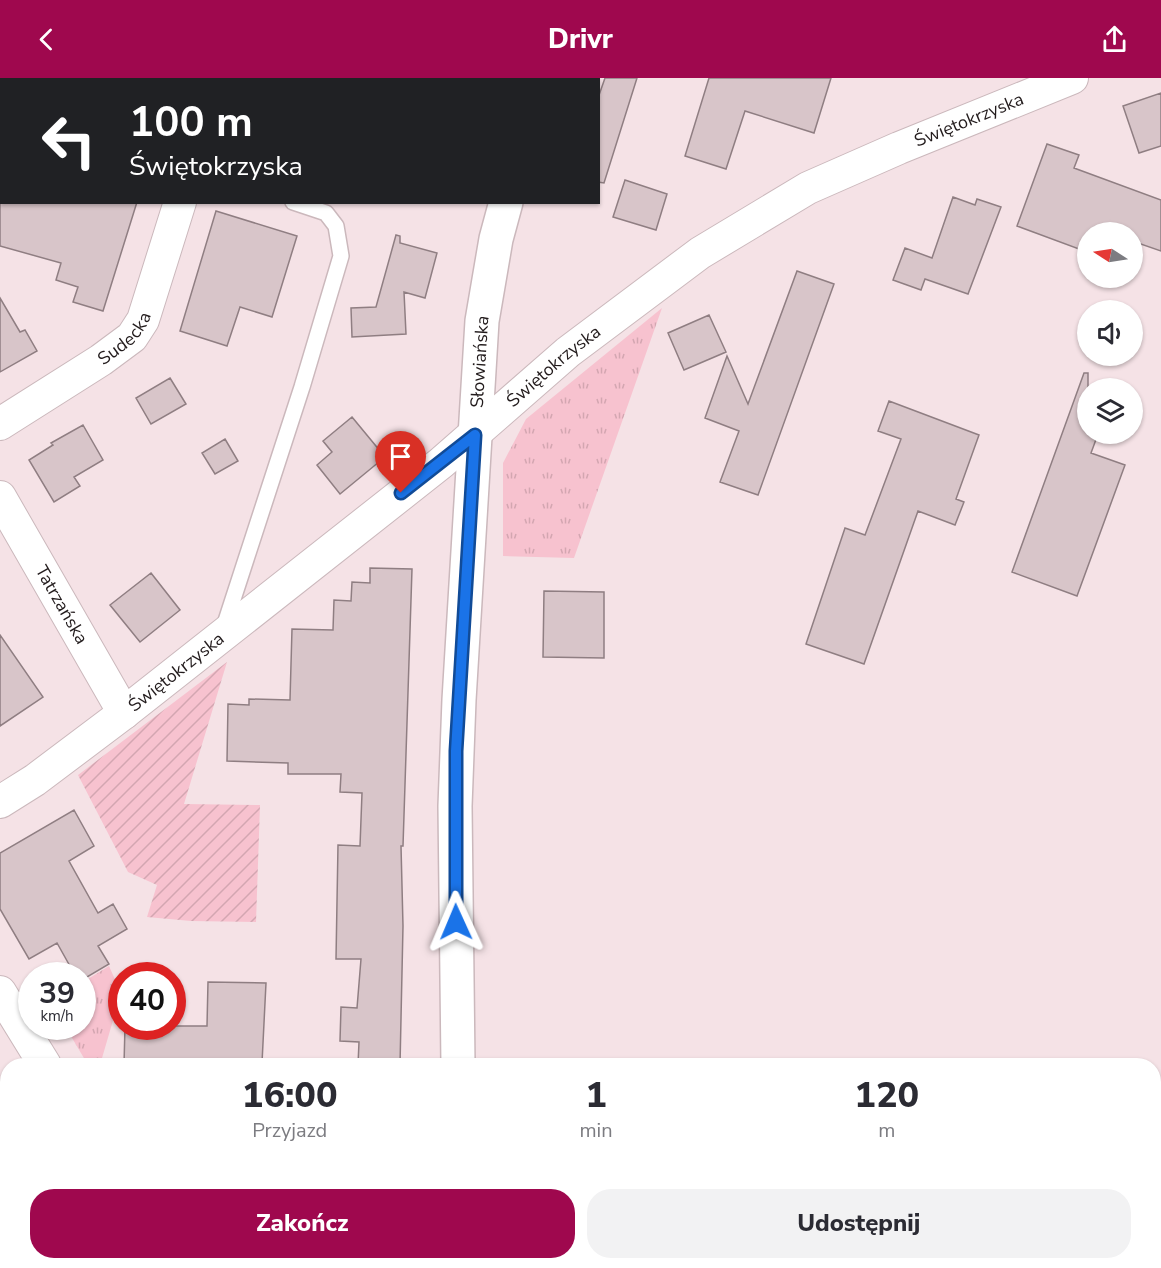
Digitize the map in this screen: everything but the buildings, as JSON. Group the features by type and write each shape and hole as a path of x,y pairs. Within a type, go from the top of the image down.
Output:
{"street":[{"name":"Świętokrzyska","path":"0,802 35,780 124,713 475,435 568,352 700,253 808,188 898,148 1072,78"},
{"name":"Sudecka","path":"0,424 101,360 132,337 143,320 179,204"},
{"name":"Słowiańska","path":"458,1058 456,751 482,321 496,239 505,204"},
{"name":"Tatrzańska","path":"0,497 124,713"},
{"path":"0,992 41,1058"}],"lane":[{"path":"221,636 302,387 341,256 336,226 327,213 299,204"}],"green space":[{"path":"662,308 574,558 503,556 503,463 526,419"},
{"path":"227,662 184,804 260,805 256,922 191,921 147,917 157,885 128,872 78,775"},
{"path":"108,967 108,1038 102,1058 84,1058 73,1040 96,1040 96,974"}],"route":[{"path":"401,493 475,435 456,751 456,922"}]}
